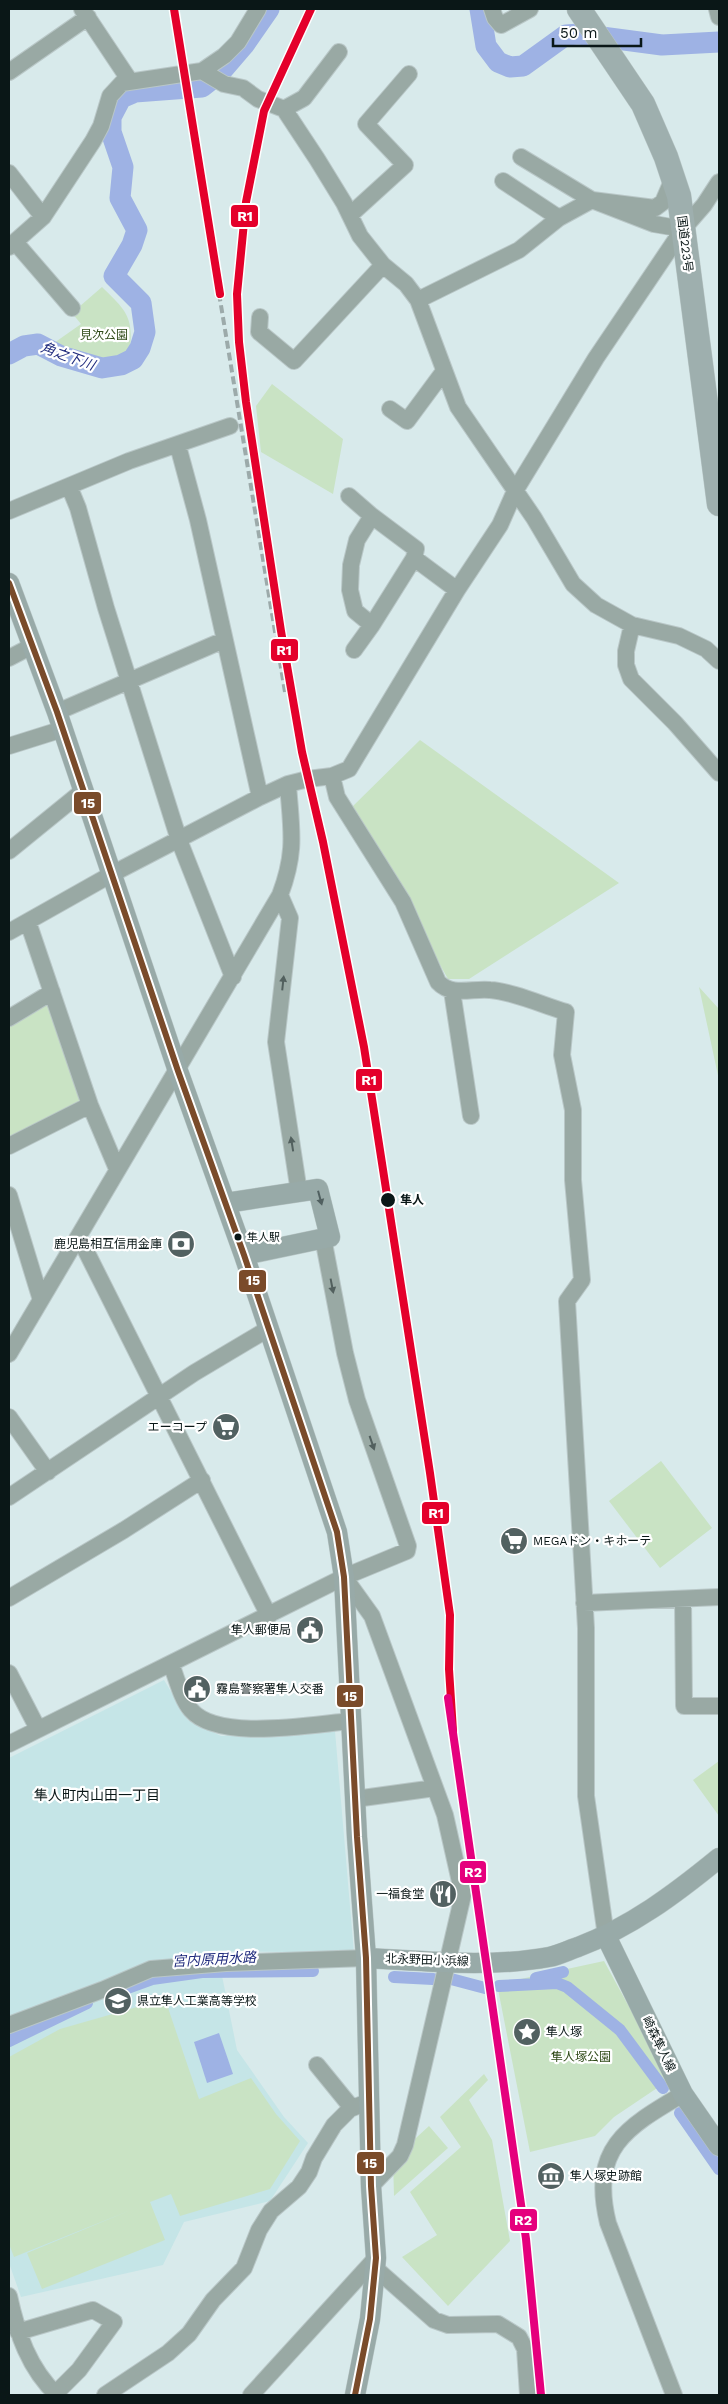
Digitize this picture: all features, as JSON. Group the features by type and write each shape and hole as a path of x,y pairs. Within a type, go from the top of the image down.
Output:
{"highway":[{"name":"国道223号","path":"582,14 643,104 666,157 672,181 679,196 719,504"}],"main road":[{"path":"9,583 60,720 178,1071 244,1255 337,1532 344,1577 355,1799 366,1958"},
{"path":"226,1203 318,1189 330,1237 244,1255"},
{"name":"北永野田小浜線","path":"355,2395 370,2319 376,2263 371,2186 361,2105 366,1958 487,1962 550,1957 606,1936 643,1915 719,1858"},
{"name":"崎森隼人線","path":"606,1936 683,2094 719,2146"}],"street":[{"path":"208,75 238,42 258,9"},
{"path":"492,9 495,18 501,25 530,9"},
{"path":"717,9 719,16"},
{"path":"9,72 85,13 130,81"},
{"path":"284,109 304,98 339,52"},
{"path":"350,216 405,164 366,124 409,74"},
{"path":"72,308 12,245 43,217 94,141 101,126 110,96 122,83 208,75 243,88 258,99 284,109 317,159 360,236 383,264 406,284 418,300 458,407 516,490 573,584 596,605 632,625 679,636 706,648 719,661"},
{"path":"521,157 592,200 654,224 683,229"},
{"path":"9,173 43,217"},
{"path":"503,181 559,218"},
{"path":"418,300 519,250 559,218 592,200 655,208 664,202 672,181"},
{"path":"9,932 112,874 260,797 288,784 332,776 349,769 457,590 500,526 516,490 596,358 683,229 719,182"},
{"path":"260,317 259,332 294,361 383,264"},
{"path":"390,409 407,421 444,371"},
{"path":"9,511 129,461 178,446 230,426"},
{"path":"178,446 198,520 260,797"},
{"path":"69,486 78,508 106,608 179,840 233,977"},
{"path":"350,496 372,516 416,549 414,558 354,650"},
{"path":"372,516 357,540 351,565 350,590 355,611 372,625"},
{"path":"414,558 457,590"},
{"path":"632,625 626,651 626,665 631,679 675,723 719,773"},
{"path":"9,746 129,682 178,658 224,640"},
{"path":"9,658 32,646"},
{"path":"332,776 337,797 403,902 438,982 444,988 452,991 492,990 566,1012 562,1056 573,1110 573,1180 582,1280 567,1301 584,1603 586,1796 606,1936"},
{"path":"9,1354 37,1307 40,1297 79,1237 178,1071 280,894 289,870 293,848 288,784"},
{"path":"9,851 84,790"},
{"path":"280,894 290,918 276,1042 299,1192"},
{"path":"28,922 90,1105 118,1169"},
{"path":"452,991 471,1116"},
{"path":"9,1018 52,992"},
{"path":"9,1146 90,1105"},
{"path":"9,1195 40,1297"},
{"path":"79,1237 270,1616"},
{"path":"9,1744 270,1616 344,1577 407,1551 408,1546 357,1400 345,1353 323,1238"},
{"path":"9,1497 160,1396 268,1329"},
{"path":"9,1417 48,1472"},
{"path":"9,1598 124,1530 202,1480"},
{"path":"344,1577 372,1616 445,1815 463,1895 405,2144 400,2156 371,2186"},
{"path":"584,1603 719,1597"},
{"path":"683,1599 684,1706 719,1706"},
{"path":"171,1664 190,1709 202,1719 218,1726 241,1730 352,1722"},
{"path":"9,1673 38,1729"},
{"path":"355,1799 435,1788"},
{"path":"9,2024 102,1990 151,1969 226,1963 366,1958"},
{"path":"104,2395 168,2353 189,2334 214,2300 244,2268 260,2230 271,2211 299,2187 334,2125 361,2105 317,2064"},
{"path":"674,2395 608,2223 603,2205 603,2179 609,2155 620,2139 641,2119 683,2094"},
{"path":"251,2395 376,2263 434,2320 448,2325 498,2324 519,2337 525,2349 528,2395"},
{"path":"9,2296 18,2332 27,2356 56,2394 80,2370 114,2322 93,2310 18,2332"}],"shaded area":[{"name":"県立隼人工業高等学校","path":"164,1680 188,1720 221,1736 335,1731 354,1953 217,1951 237,2050 284,2117 308,2143 270,2201 184,2222 163,2265 21,2297 9,2263 9,1758"}],"green space":[{"name":"見次公園","path":"102,287 125,313 131,337 130,348 111,361 101,363 83,359 54,343 81,324 72,313"},
{"path":"272,384 343,439 333,494 261,452 256,406"},
{"path":"420,740 619,883 469,979 448,979 352,807"},
{"path":"699,987 719,1009 719,1080"},
{"path":"49,998 82,1100 9,1143 9,1022"},
{"path":"661,1461 712,1528 660,1568 609,1501"},
{"path":"719,1761 719,1816 693,1780"},
{"name":"隼人塚公園","path":"604,1961 669,2080 614,2117 595,2136 530,2152 497,1984"},
{"path":"165,1999 199,2099 251,2078 276,2114 300,2141 270,2189 180,2216 171,2194 150,2202 165,2240 42,2289 27,2253 131,2210 14,2257 9,2244 9,2057 60,2029"},
{"path":"484,2074 488,2080 469,2100 492,2140 510,2241 448,2306 402,2257 437,2235 410,2192 461,2147 440,2117"},
{"path":"429,2126 448,2148 394,2196 393,2159"}],"water":[{"path":"219,2033 233,2074 207,2083 194,2042"}],"waterway":[{"name":"角之下川","path":"9,354 24,346 38,344 61,356 102,368 121,365 133,359 140,348 145,332 141,303 114,276 132,245 137,230 120,198 123,167 111,132 111,117 121,98 135,92 202,87 220,73 244,45 269,9"},
{"name":"角之下川","path":"480,9 486,46 498,62 510,67 523,66 566,35 579,34 662,45 719,42"},
{"name":"宮内原用水路","path":"108,1995 152,1979 202,1972 313,1971"},
{"name":"宮内原用水路","path":"536,1978 563,1972"},
{"name":"宮内原用水路","path":"394,1977 433,1979"},
{"name":"宮内原用水路","path":"451,1979 485,1988"},
{"name":"宮内原用水路","path":"499,1986 557,1983 567,1987 620,2030 663,2088"},
{"name":"宮内原用水路","path":"9,2041 87,2003"},
{"name":"宮内原用水路","path":"680,2113 719,2169"}],"railway":[{"path":"174,9 186,94 285,692"}],"transit line":[{"name":"R1","path":"174,9 220,294"},
{"name":"R1","path":"311,9 264,111 246,202 237,294 239,342 246,402 281,631 302,752 323,842 364,1047 430,1473 450,1615 449,1669 453,1731"},
{"name":"15","path":"9,583 57,712 178,1071 244,1255 337,1532 344,1577 357,1837 366,1958 371,2186 376,2258 370,2319 355,2395"},
{"name":"R2","path":"448,1698 526,2239 541,2395"}],"place":[{"name":"隼人","path":"388,1200"},
{"name":"隼人駅","path":"238,1237"},
{"name":"鹿児島相互信用金庫","path":"181,1244"},
{"name":"エーコープ","path":"226,1427"},
{"name":"MEGAドン・キホーテ","path":"514,1541"},
{"name":"隼人郵便局","path":"310,1630"},
{"name":"霧島警察署隼人交番","path":"197,1689"},
{"name":"一福食堂","path":"443,1894"},
{"name":"県立隼人工業高等学校","path":"118,2001"},
{"name":"隼人塚","path":"527,2032"},
{"name":"隼人塚史跡館","path":"551,2176"}],"district":[{"name":"隼人町内山田一丁目","path":"97,1795"}]}
